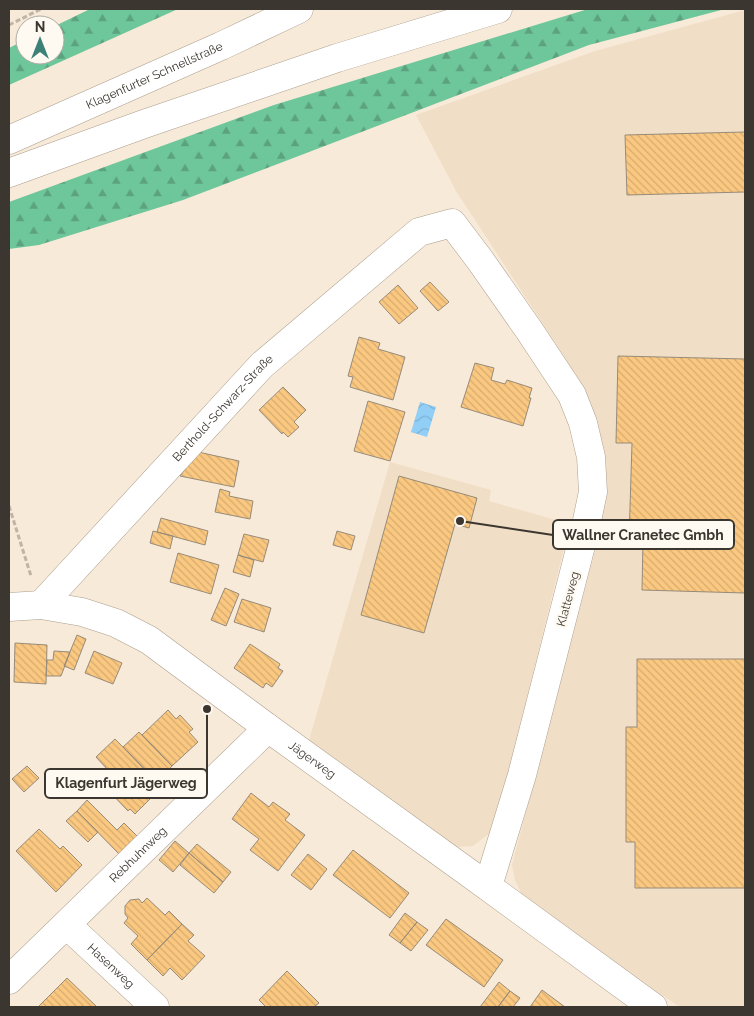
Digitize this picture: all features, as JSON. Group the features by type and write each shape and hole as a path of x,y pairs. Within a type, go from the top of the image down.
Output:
{"main road":[{"name":"Klagenfurter Schnellstraße","path":"9,140 221,46 299,9"},
{"path":"9,173 144,124 337,58 498,9"},
{"name":"Berthold-Schwarz-Straße","path":"41,605 262,366 419,232 452,224"},
{"name":"Klatteweg","path":"452,224 529,330 572,396 583,423 591,457 593,492 586,530 522,774 488,886"},
{"path":"9,607 41,605"},
{"name":"Jägerweg","path":"41,605 82,612 116,623 149,640 653,1007"},
{"name":"Rebhuhnweg","path":"9,980 268,728"},
{"name":"Hasenweg","path":"67,925 155,1007"}],"path":[{"path":"9,25 41,9"},
{"path":"9,506 41,605"}],"shaded area":[{"path":"745,10 745,1007 681,1007 522,895 515,880 512,865 600,531 605,472 584,394 566,359 456,191 416,115 595,51"},
{"path":"390,462 491,490 489,501 570,524 501,802 490,833 473,846 456,847 309,740"}],"green space":[{"path":"90,9 178,9 65,60 65,21"},
{"path":"588,9 725,9 589,45 183,200 39,245 9,249 9,202 274,105"},
{"path":"15,45 15,65 53,65 9,85 9,48"}],"water":[{"path":"420,402 436,407 427,437 411,432"}],"building":[{"path":"745,132 745,192 627,195 625,135"},
{"path":"430,282 449,302 438,311 420,291"},
{"path":"398,285 418,308 399,324 379,302"},
{"path":"359,337 380,343 378,349 405,357 393,400 350,387 353,377 348,376"},
{"path":"618,356 745,359 745,593 642,590 643,541 629,540 632,443 616,443"},
{"path":"475,363 494,368 491,380 505,384 507,380 532,388 523,426 461,407"},
{"path":"283,387 306,410 294,422 299,427 288,437 283,432 282,434 259,410"},
{"path":"368,401 405,412 390,461 354,451"},
{"path":"198,452 239,461 234,487 180,476"},
{"path":"399,476 477,498 469,528 455,524 424,633 361,615"},
{"path":"220,489 230,492 229,496 253,501 250,519 215,512"},
{"path":"161,518 208,531 205,545 157,532"},
{"path":"153,531 173,536 170,549 150,543"},
{"path":"337,531 355,536 351,550 333,545"},
{"path":"244,534 269,540 263,562 238,555"},
{"path":"178,553 219,565 211,594 170,582"},
{"path":"238,555 254,560 250,577 233,572"},
{"path":"225,588 239,594 226,626 211,620"},
{"path":"242,599 271,608 264,632 234,622"},
{"path":"77,635 86,639 74,670 64,666"},
{"path":"15,643 47,645 46,684 14,682"},
{"path":"250,644 280,664 278,668 283,671 272,687 266,683 263,688 234,668"},
{"path":"54,651 70,652 61,676 46,676 47,660 53,660"},
{"path":"94,651 122,663 113,684 85,673"},
{"path":"637,659 745,659 745,888 635,888 635,842 626,842 626,727 637,727"},
{"path":"168,710 176,719 180,715 193,729 189,732 198,742 172,766 142,735"},
{"path":"139,732 172,766 157,782 123,747"},
{"path":"115,739 162,787 135,814 130,809 128,811 108,790 118,781 96,757"},
{"path":"27,766 39,778 24,792 12,779"},
{"path":"251,793 269,807 273,802 290,814 285,820 305,835 278,871 250,850 259,839 232,819"},
{"path":"87,800 117,830 124,823 139,838 121,856 77,811"},
{"path":"77,811 98,832 88,842 66,821"},
{"path":"39,829 60,849 63,846 82,865 56,892 16,851"},
{"path":"175,841 189,853 173,872 159,860"},
{"path":"197,844 231,872 223,882 189,853"},
{"path":"353,850 409,893 390,918 333,875"},
{"path":"189,853 223,882 214,893 180,865"},
{"path":"308,854 327,869 311,890 291,875"},
{"path":"147,898 165,915 169,911 182,924 147,960 131,944 138,936 124,923 128,918 125,914 125,906 130,900 139,899 142,903"},
{"path":"405,913 417,922 400,943 389,935"},
{"path":"446,919 503,960 484,987 426,945"},
{"path":"417,922 428,930 411,951 400,943"},
{"path":"182,924 194,935 188,941 205,956 182,980 170,968 163,976 147,960"},
{"path":"287,971 319,1003 314,1007 266,1007 259,1000"},
{"path":"67,978 97,1007 38,1007"},
{"path":"499,982 510,991 498,1007 480,1007"},
{"path":"542,990 565,1007 530,1007"},
{"path":"510,991 520,998 513,1007 498,1007"}],"place":[{"name":"Wallner Cranetec Gmbh","path":"460,521"},
{"name":"Klagenfurt Jägerweg","path":"207,709"}]}
